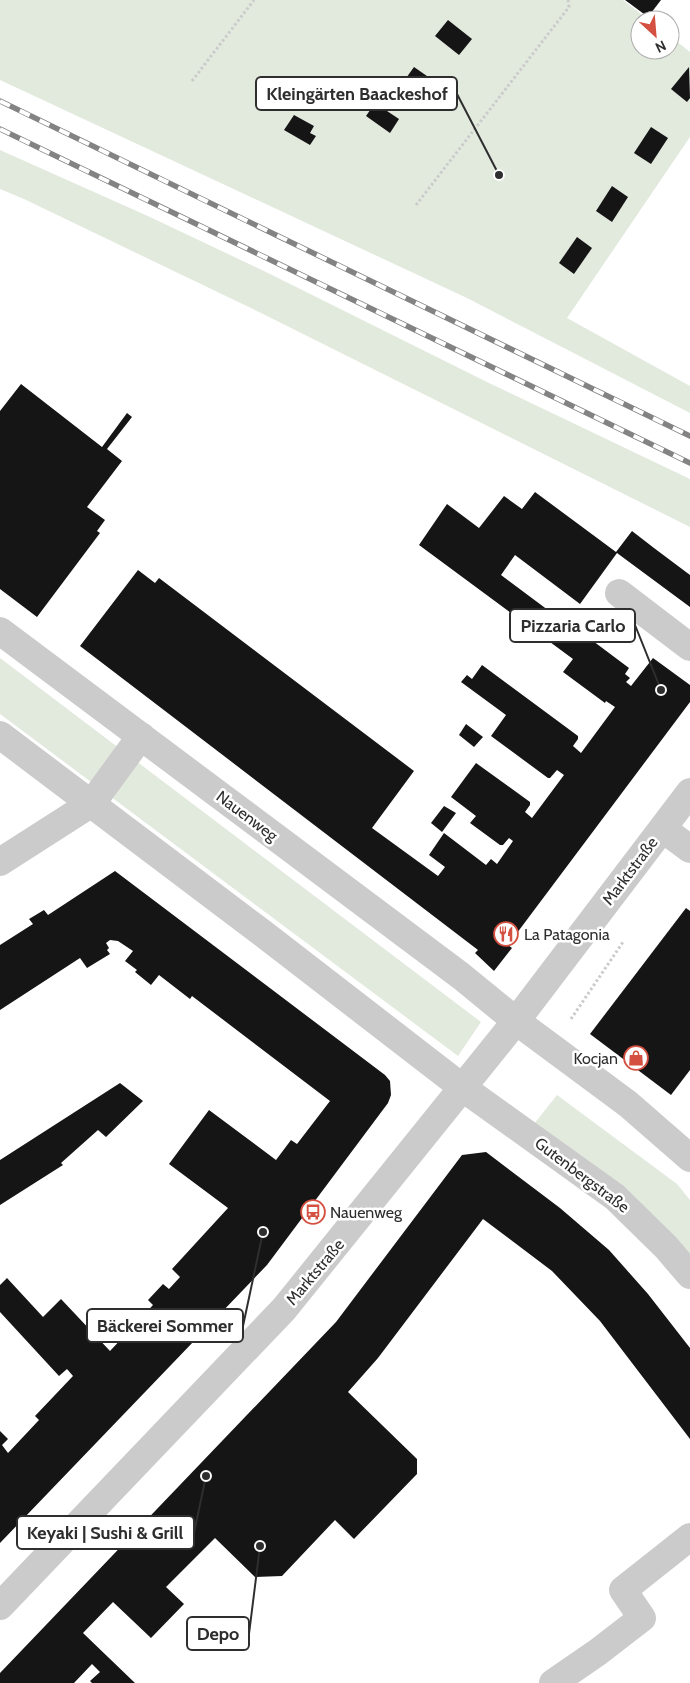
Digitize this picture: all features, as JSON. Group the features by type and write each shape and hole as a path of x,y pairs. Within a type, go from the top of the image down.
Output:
{"street":[{"path":"619,593 690,647"},
{"name":"Nauenweg","path":"0,631 462,976 516,1021"},
{"path":"0,735 463,1088"},
{"path":"0,862 92,804 141,736"},
{"name":"Marktstraße","path":"0,1606 284,1309 516,1021 690,792"},
{"path":"662,829 690,849"},
{"path":"516,1021 628,1104 690,1158"},
{"name":"Gutenbergstraße","path":"463,1088 616,1197 666,1247 690,1275"},
{"path":"553,1683 598,1652 642,1618 623,1590 690,1537"}],"path":[{"path":"192,81 254,0"},
{"path":"416,205 569,7 568,0"},
{"path":"571,1024 571,1018 627,937"}],"shaded area":[{"path":"0,0 623,0 636,10 630,10 630,60 680,60 680,44 690,52 690,137 567,318 690,386 690,413 467,298 0,80"},
{"path":"0,150 150,217 266,272 489,383 690,479 690,527 261,313 0,189"},
{"path":"0,658 481,1022 458,1056 0,714"},
{"path":"557,1095 677,1184 690,1200 690,1258 534,1124"}],"building":[{"path":"625,0 661,0 653,10 639,10"},
{"path":"448,20 472,39 459,55 435,36"},
{"path":"414,67 437,83 426,97 404,81"},
{"path":"689,67 690,98 687,102 671,89"},
{"path":"375,103 399,119 390,133 366,116"},
{"path":"294,115 314,126 310,133 316,136 310,145 284,130"},
{"path":"651,127 668,138 651,164 634,153"},
{"path":"612,186 628,197 612,222 596,211"},
{"path":"577,237 592,248 574,274 559,263"},
{"path":"21,384 102,447 127,413 132,417 107,449 122,461 87,507 105,520 97,531 100,533 37,617 0,589 0,411"},
{"path":"535,492 616,552 632,531 690,575 690,607 617,553 580,604 515,555 501,575 629,668 625,674 630,678 626,682 631,686 653,658 690,685 690,702 508,945 512,948 494,971 475,953 478,950 80,646 138,570 155,583 159,578 414,771 372,828 438,876 445,867 429,855 444,833 486,865 491,859 497,864 513,841 509,838 503,845 500,845 470,823 476,816 451,797 476,763 530,802 525,812 532,818 564,775 557,770 548,778 491,736 506,715 461,682 467,675 472,679 482,665 578,736 573,746 581,753 615,707 606,701 605,703 563,672 573,659 419,545 447,504 479,528 504,496 522,509"},
{"path":"466,724 483,737 474,747 459,735"},
{"path":"444,806 456,813 442,832 431,823"},
{"path":"115,871 385,1075 390,1081 391,1095 388,1103 267,1265 0,1543 0,1431 8,1439 2,1445 8,1453 39,1420 35,1416 73,1376 67,1369 59,1376 0,1312 0,1285 7,1278 43,1317 61,1299 110,1351 153,1305 148,1300 163,1284 169,1289 180,1277 172,1269 228,1208 169,1164 209,1110 276,1160 291,1140 297,1144 330,1101 192,996 190,999 159,975 151,985 135,972 137,970 125,961 133,951 118,941 110,940 106,943 110,954 87,968 80,958 0,1010 0,945 33,924 29,919 44,910 48,915"},
{"path":"686,908 690,911 690,1070 671,1095 590,1034"},
{"path":"120,1083 143,1101 106,1137 98,1130 61,1163 63,1165 0,1205 0,1160"},
{"path":"486,1152 560,1208 609,1250 648,1294 690,1348 690,1439 600,1321 552,1271 483,1219 378,1358 348,1392 417,1459 417,1474 354,1539 335,1520 282,1576 255,1577 215,1538 166,1587 184,1604 151,1638 113,1602 83,1633 135,1683 92,1683 90,1681 100,1672 92,1664 74,1683 0,1683 0,1673 336,1322 462,1155"}],"railway":[{"path":"0,101 690,436"},
{"path":"0,129 690,463"}],"place":[{"name":"Kleingärten Baackeshof","path":"499,175"},
{"name":"Pizzaria Carlo","path":"661,690"},
{"name":"La Patagonia","path":"506,934"},
{"name":"Kocjan","path":"636,1058"},
{"name":"Nauenweg","path":"313,1212"},
{"name":"Bäckerei Sommer","path":"263,1232"},
{"name":"Keyaki | Sushi & Grill","path":"206,1476"},
{"name":"Depo","path":"260,1546"}]}
